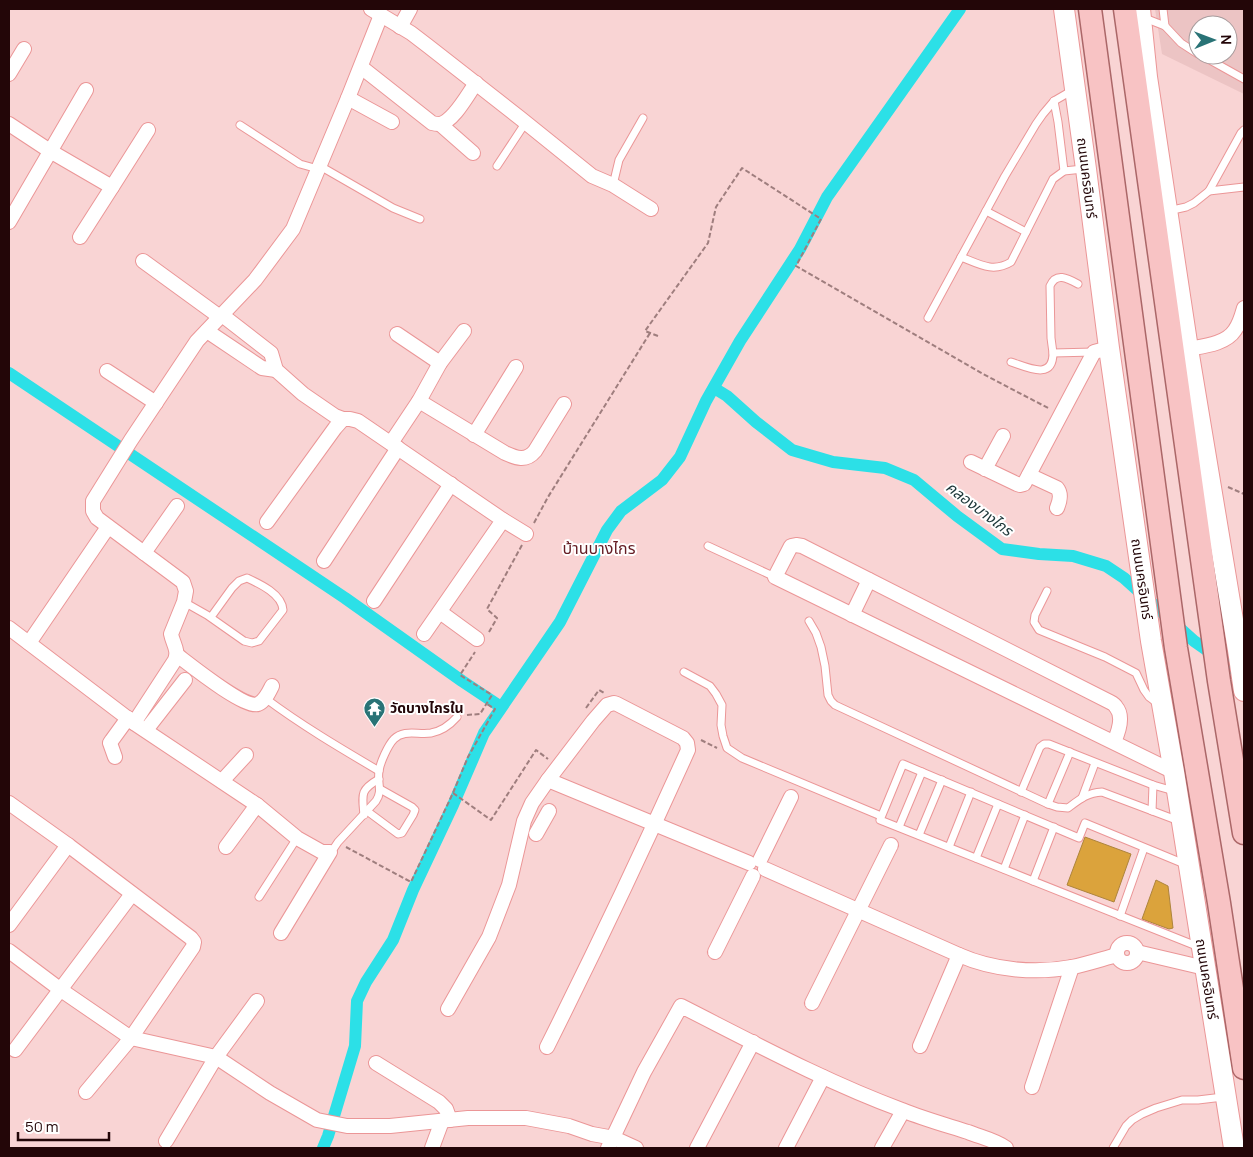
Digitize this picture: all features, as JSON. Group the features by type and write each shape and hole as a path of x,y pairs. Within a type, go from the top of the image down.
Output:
{"main road":[{"name":"ถนนนครอินทร์","path":"1064,9 1086,169 1101,350 1142,572 1151,641 1234,1148"},
{"name":"ถนนนครอินทร์","path":"1090,9 1176,648 1219,903 1244,1068"},
{"path":"1135,11 1244,691"},
{"path":"1135,11 1209,613 1244,833"}],"street":[{"path":"400,27 410,9"},
{"path":"136,723 176,660 177,649 171,634 184,602 186,591 183,582 97,518 93,511 93,501 197,341 255,280 293,229 361,67 376,12 411,33 592,176 613,185 651,209"},
{"path":"9,74 24,49"},
{"path":"361,67 432,123 440,124 451,119 476,83"},
{"path":"9,222 86,90"},
{"path":"348,98 392,122"},
{"path":"9,124 50,151 112,187"},
{"path":"440,124 473,153"},
{"path":"80,237 148,130"},
{"path":"142,261 271,353 276,370 303,394 336,416 358,421 503,520 528,532"},
{"path":"1188,349 1215,343 1230,336 1235,331 1244,308"},
{"path":"206,331 262,368 276,370"},
{"path":"324,561 394,446 440,363 464,331"},
{"path":"397,334 440,363"},
{"path":"971,462 1017,484 1024,484 1061,415 1101,350"},
{"path":"474,435 516,367"},
{"path":"107,371 156,403"},
{"path":"419,401 513,457 522,458 530,457 564,404"},
{"path":"267,522 343,419"},
{"path":"985,468 1004,436"},
{"path":"1029,475 1057,488 1060,492 1057,508"},
{"path":"374,601 451,484"},
{"path":"144,553 177,506"},
{"path":"424,634 503,520"},
{"path":"29,643 108,527"},
{"path":"1114,742 1118,731 1120,713 1110,702 802,546 792,546 775,577 1114,742 1175,782"},
{"path":"852,616 869,580"},
{"path":"440,612 480,641"},
{"path":"9,628 136,723 257,805 297,838 322,852 334,847"},
{"path":"177,655 218,686 253,705 259,704 272,686"},
{"path":"115,757 110,743 186,680"},
{"path":"448,1009 489,937 509,885 522,831 532,803 593,721 607,705 617,704 683,738 687,743 688,750 655,825 547,1047"},
{"path":"222,781 246,755"},
{"path":"548,780 858,910 969,960 992,966 1035,970 1072,967 1117,955 1121,961 1128,963 1135,959 1137,952 1205,968"},
{"path":"716,952 791,797"},
{"path":"9,803 68,845 194,942 193,947 131,1038 86,1092"},
{"path":"226,847 257,805"},
{"path":"522,831 541,835 548,811"},
{"path":"812,1003 891,844"},
{"path":"9,925 68,845"},
{"path":"281,933 334,847"},
{"path":"15,1050 132,894"},
{"path":"9,951 61,990 131,1038 216,1056 270,1093 317,1120 347,1126 390,1126 468,1118 526,1118 569,1126 592,1134 610,1145 636,1148"},
{"path":"920,1046 959,955"},
{"path":"1032,1087 1072,967"},
{"path":"166,1141 216,1056 257,1001"},
{"path":"610,1145 644,1072 681,1006 823,1077 903,1111 982,1137 1006,1148"},
{"path":"697,1148 753,1042"},
{"path":"376,1063 439,1102 446,1109 446,1120 432,1148"},
{"path":"786,1148 823,1077"},
{"path":"882,1148 903,1111"}],"lane":[{"path":"1163,9 1165,26"},
{"path":"1135,11 1165,26 1181,43 1188,47"},
{"path":"1219,65 1244,79"},
{"path":"928,318 1005,176 1042,114 1054,101 1075,89"},
{"path":"1054,101 1064,171"},
{"path":"613,185 619,160 643,118"},
{"path":"497,166 526,122"},
{"path":"240,126 300,164 319,167 393,208 420,219"},
{"path":"1168,211 1186,207 1209,191 1244,130"},
{"path":"961,257 990,268 1005,266 1011,262 1053,179 1064,171 1086,169"},
{"path":"1209,191 1244,187"},
{"path":"986,211 1026,232"},
{"path":"1011,362 1041,370 1047,369 1051,364 1053,353 1050,286 1052,281 1063,277 1078,284"},
{"path":"1053,353 1101,350"},
{"path":"708,546 775,577"},
{"path":"184,602 211,617 244,641 252,643 259,641 283,610 279,600 265,587 247,578 239,581 232,588 211,617"},
{"path":"1047,591 1035,615 1034,622 1039,630 1106,657 1136,673 1149,697 1162,707"},
{"path":"809,621 821,647 828,695 835,705 1048,804 1068,808 1082,798 1093,793 1102,792 1182,822"},
{"path":"684,672 710,686 716,694 722,705 721,725 727,748 742,758 881,816"},
{"path":"265,698 330,743 379,771"},
{"path":"334,847 380,796 379,771 392,741 397,736 409,732 432,733 450,725 457,717"},
{"path":"1021,792 1038,751 1044,744 1049,744 1153,785 1175,782"},
{"path":"1048,804 1070,752"},
{"path":"1082,798 1095,762"},
{"path":"1189,866 1085,823 1079,838 903,764 880,820 1202,948"},
{"path":"899,828 922,772"},
{"path":"379,779 364,790 365,813 398,834 402,833 414,815 415,810 412,806 380,789"},
{"path":"918,835 942,780"},
{"path":"1152,811 1153,785"},
{"path":"948,847 971,792"},
{"path":"976,858 998,804"},
{"path":"1004,870 1025,816"},
{"path":"1033,881 1054,827"},
{"path":"259,897 297,838"},
{"path":"1120,916 1144,848"},
{"path":"1114,1148 1120,1135 1132,1120 1156,1108 1182,1100 1226,1097"}],"path":[{"path":"658,336 644,331 708,243 716,206 742,168 820,219 796,266 983,374 1061,415"},
{"path":"457,717 480,714 492,696 460,675 480,641 498,618 487,609 548,497 650,333"},
{"path":"582,713 599,690 607,694"},
{"path":"334,847 411,882 468,757 495,709 487,703"},
{"path":"694,737 720,750"},
{"path":"453,793 491,820 536,750 549,760"}],"shaded area":[{"path":"1155,9 1244,9 1244,94 1162,54"}],"building":[{"path":"1085,837 1131,854 1114,902 1067,885"},
{"path":"1156,880 1168,886 1173,928 1169,929 1142,919"}],"waterway":[{"path":"323,1148 355,1046 357,1001 366,982 393,940 413,890 484,733 560,622 607,530 621,511 662,480 680,457 706,401 740,341 800,249 827,197 960,9"},
{"path":"9,373 345,598 501,707"},
{"name":"คลองบางไกร","path":"714,388 727,396 792,450 833,462 885,468 914,480 957,516 1002,549 1073,556 1106,566 1124,578 1194,641 1244,676"}],"place":[{"name":"วัดบางไกรใน","path":"374,727"}],"district":[{"name":"บ้านบางไกร","path":"599,548"}]}
